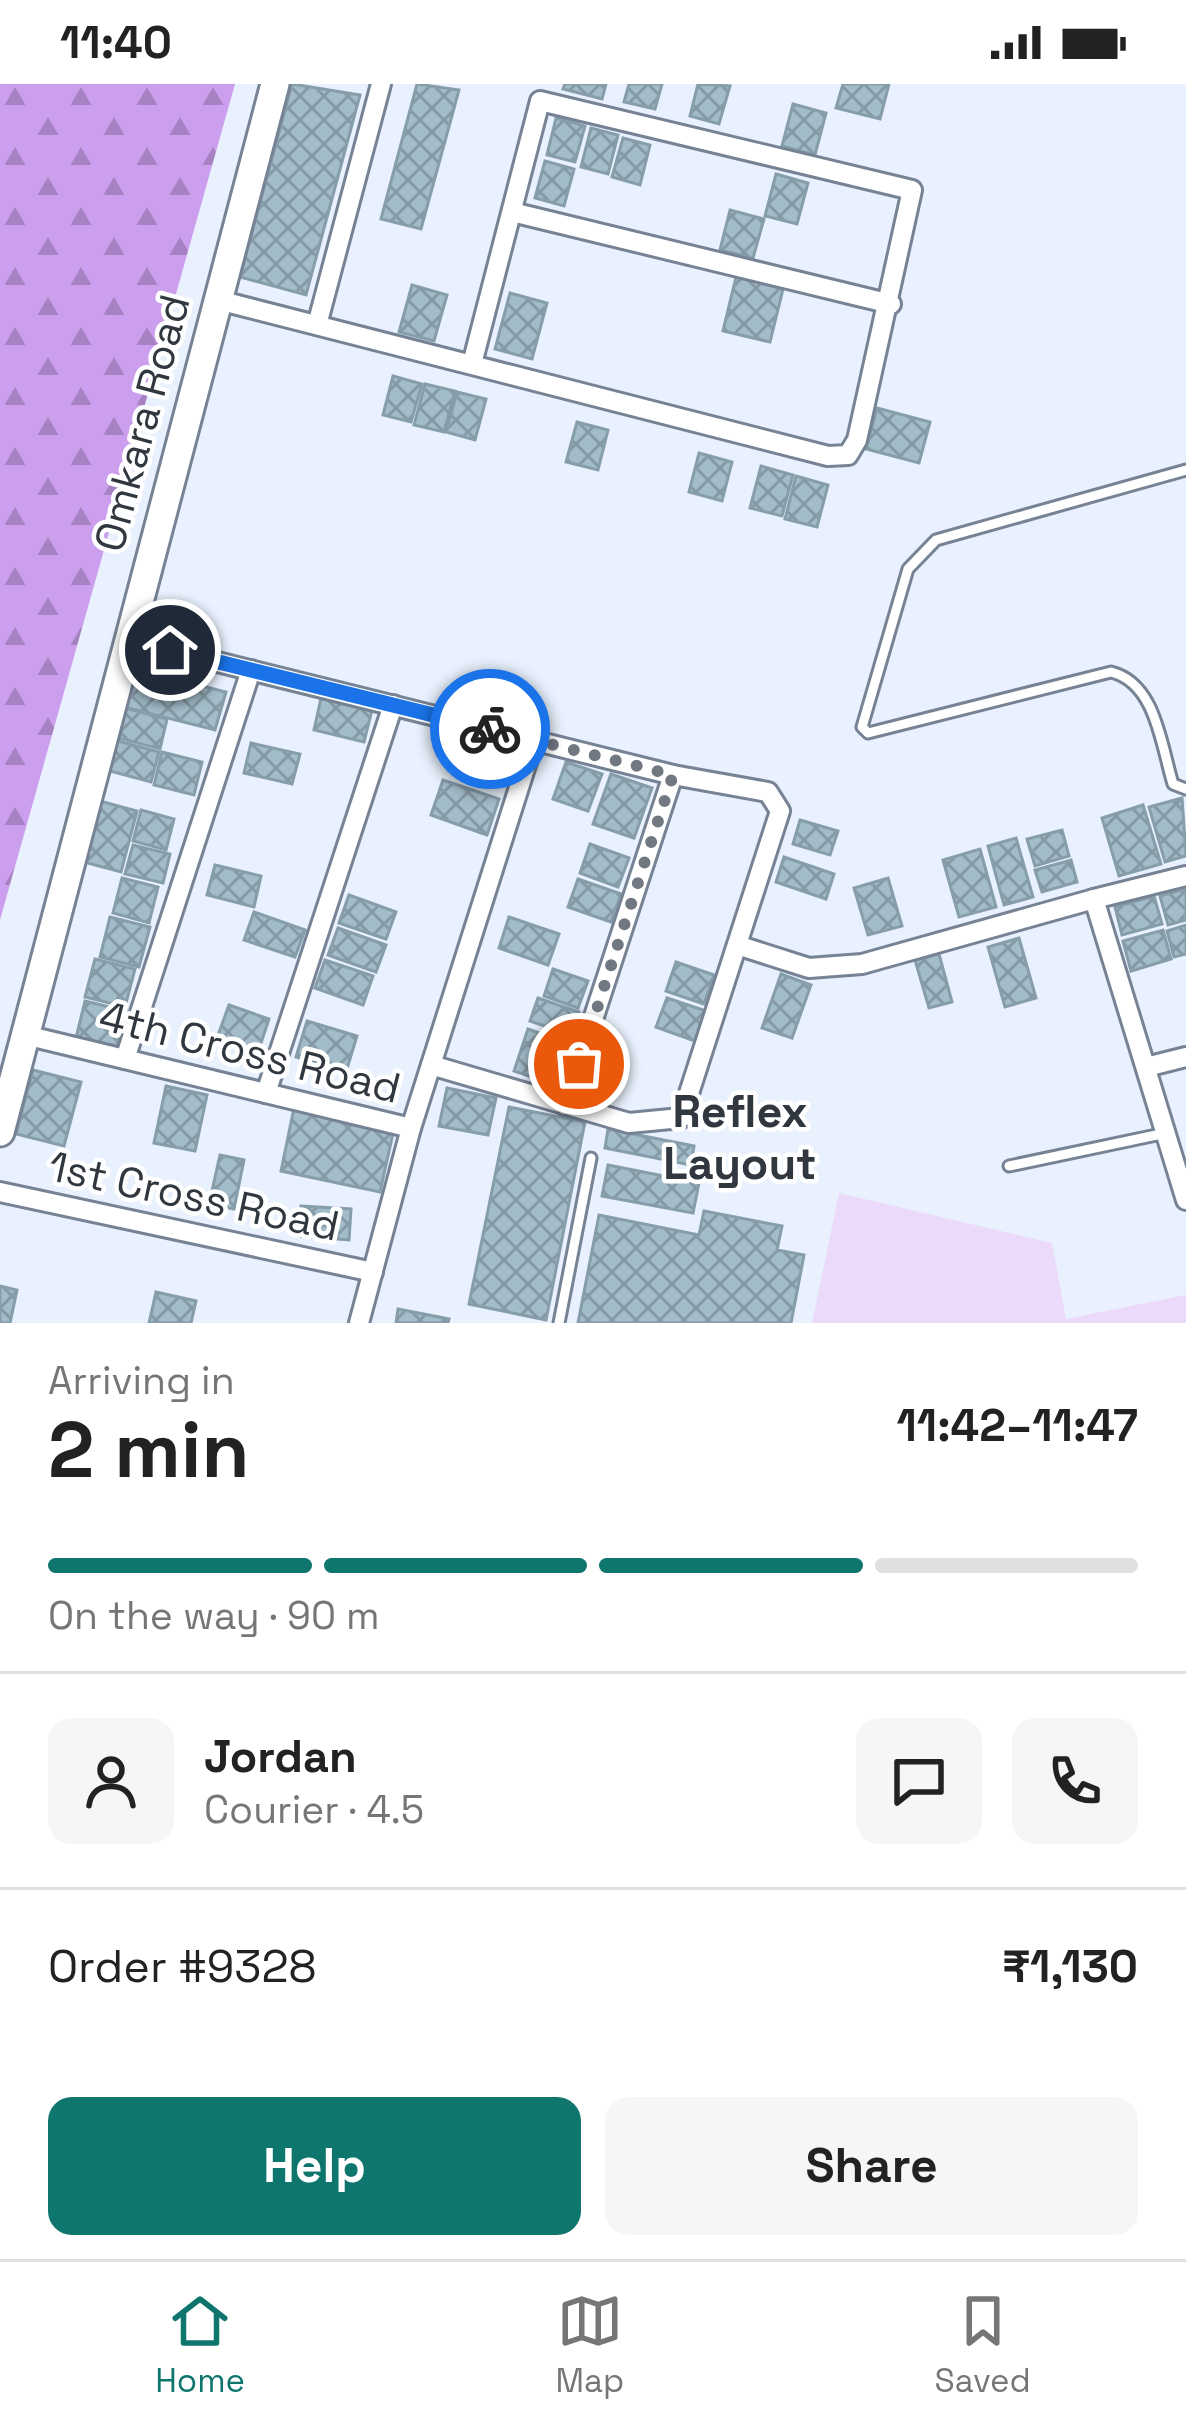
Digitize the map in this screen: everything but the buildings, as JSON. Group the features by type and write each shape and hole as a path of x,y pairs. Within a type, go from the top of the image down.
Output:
{"street":[{"name":"Omkara Road","path":"0,1132 275,84"},
{"path":"317,325 381,84"},
{"path":"218,299 828,456 848,455 857,440 891,304 912,190 541,101 472,364"},
{"path":"512,212 891,304"},
{"path":"129,640 673,775 768,793 780,811 681,1118 628,1123 431,1066"},
{"path":"125,1059 251,670"},
{"path":"266,1094 393,705"},
{"name":"4th Cross Road","path":"26,1035 411,1128 534,740"},
{"path":"565,1105 673,775"},
{"path":"737,945 809,968 862,964 1186,876"},
{"path":"1094,899 1186,1200"},
{"path":"1146,1067 1186,1057"},
{"path":"359,1323 411,1128"},
{"name":"1st Cross Road","path":"0,1192 373,1271"}],"lane":[{"path":"1186,470 936,540 908,569 862,727 868,733 1111,672 1128,676 1143,689 1173,784 1186,789"},
{"path":"1009,1166 1166,1133"},
{"path":"559,1323 591,1158"}],"shaded area":[{"path":"839,1193 1052,1243 1066,1319 1186,1295 1186,1323 812,1323"}],"green space":[{"path":"0,84 235,84 0,920"}],"way so far":[{"path":"490,729 673,775 579,1064"}],"district":[{"name":"Reflex Layout","path":"740,1137"}],"route":[{"path":"170,650 490,729"}]}
